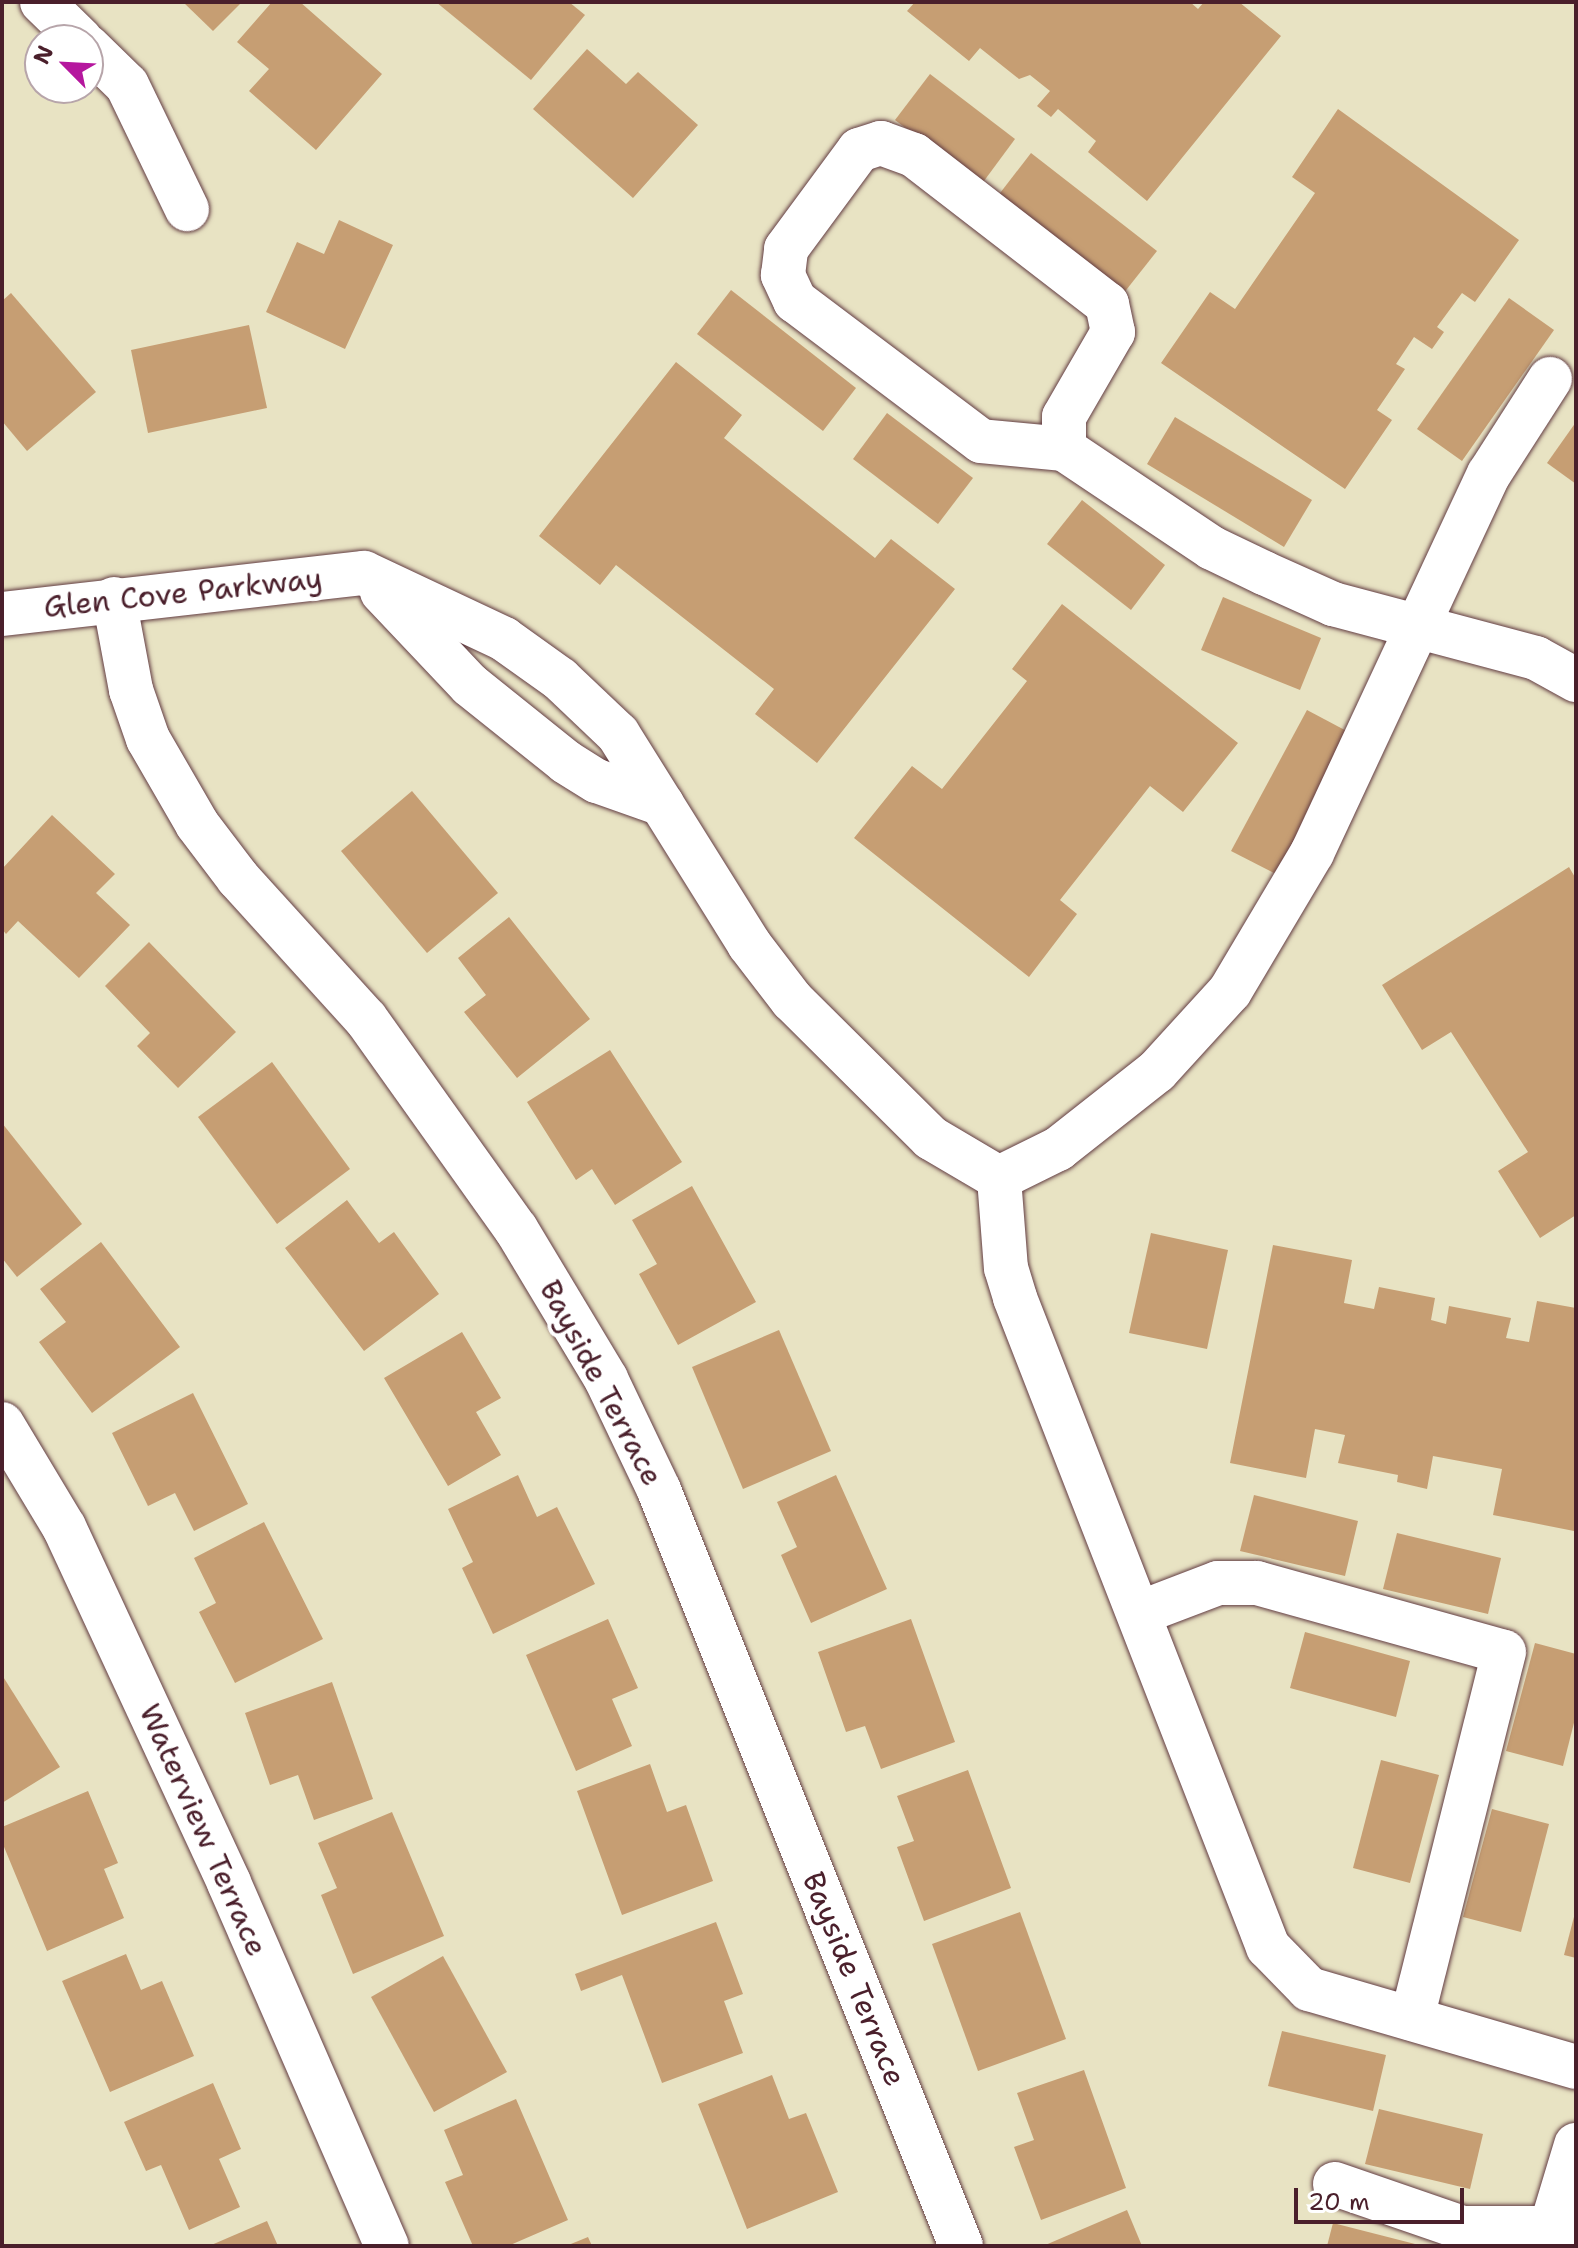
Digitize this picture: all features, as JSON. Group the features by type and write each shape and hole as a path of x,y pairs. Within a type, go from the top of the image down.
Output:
{"street":[{"path":"42,2 65,24"},
{"path":"104,63 127,85 187,209"},
{"path":"1064,449 1064,417 1113,332 1107,304 914,155 881,143 859,150 786,249 783,275 795,301 981,441 1064,449 1212,548 1333,604 1419,624 1536,658 1576,680"},
{"path":"999,1178 1058,1149 1157,1071 1230,991 1312,853 1489,474 1550,379"},
{"path":"364,573 504,639 560,679 618,734 749,944 838,1051 931,1138 999,1178"},
{"path":"364,573 470,685 566,762 597,781 662,804"},
{"name":"Glen Cove Parkway","path":"2,614 364,573"},
{"name":"Bayside Terrace","path":"114,599 131,690 148,739 197,824 238,878 366,1019 516,1229 606,1379 659,1490 961,2246"},
{"path":"999,1178 1006,1268 1015,1298 1142,1612 1268,1947 1309,1989 1576,2067"},
{"name":"Waterview Terrace","path":"2,1424 64,1527 229,1883 387,2246"},
{"path":"1142,1612 1218,1583 1257,1583 1504,1652 1412,2019"},
{"path":"1335,2184 1463,2228 1563,2232 1576,2145"}],"building":[{"path":"183,2 242,2 213,31"},
{"path":"272,2 300,2 382,74 316,150 249,91 269,69 237,42"},
{"path":"436,2 569,2 585,15 531,80"},
{"path":"915,2 1190,2 1198,9 1204,2 1239,2 1281,36 1147,201 1088,152 1096,141 1058,109 1051,117 1037,106 1050,91 1030,75 1019,79 980,48 969,61 907,11"},
{"path":"587,49 626,84 638,72 698,125 633,198 533,109"},
{"path":"930,74 1015,139 981,185 895,120"},
{"path":"1338,109 1519,240 1475,302 1462,293 1437,327 1444,332 1432,349 1414,337 1396,364 1405,369 1377,410 1392,420 1345,489 1161,363 1210,292 1235,309 1315,193 1292,177"},
{"path":"1031,153 1157,251 1123,294 997,197"},
{"path":"339,220 393,245 345,349 266,312 297,242 324,254"},
{"path":"731,290 856,388 823,431 697,334"},
{"path":"11,293 96,392 27,451 2,421 2,301"},
{"path":"1509,298 1554,330 1462,461 1417,429"},
{"path":"249,325 267,408 148,433 131,350"},
{"path":"676,362 742,415 724,438 875,558 891,539 955,589 817,763 755,714 774,689 616,565 600,585 539,536"},
{"path":"887,413 973,478 938,524 853,459"},
{"path":"1175,417 1312,500 1284,547 1147,464"},
{"path":"1576,422 1576,484 1547,463"},
{"path":"1082,500 1165,565 1131,610 1047,544"},
{"path":"1223,597 1321,638 1300,690 1201,650"},
{"path":"1062,604 1238,743 1183,812 1150,786 1060,900 1077,914 1029,977 854,838 912,766 942,789 1027,681 1012,669"},
{"path":"1307,710 1356,736 1280,876 1231,851"},
{"path":"412,791 498,893 427,953 341,851"},
{"path":"52,815 115,874 96,893 130,925 79,978 18,921 6,934 2,929 2,869"},
{"path":"1569,867 1576,879 1576,1215 1540,1238 1498,1171 1528,1152 1451,1032 1422,1050 1382,985"},
{"path":"509,917 590,1019 517,1078 464,1012 486,995 458,958"},
{"path":"149,942 236,1032 178,1088 137,1046 150,1033 105,986"},
{"path":"610,1050 682,1162 615,1205 592,1169 576,1180 527,1102"},
{"path":"272,1062 350,1169 277,1224 198,1117"},
{"path":"2,1123 82,1224 17,1277 2,1258"},
{"path":"692,1186 756,1302 678,1345 639,1274 657,1264 632,1220"},
{"path":"347,1200 379,1243 394,1232 439,1294 364,1351 285,1248"},
{"path":"1151,1233 1228,1250 1207,1349 1129,1333"},
{"path":"101,1242 180,1347 92,1413 39,1342 66,1322 40,1289"},
{"path":"1273,1245 1352,1260 1344,1303 1374,1309 1379,1287 1435,1298 1431,1320 1446,1324 1449,1306 1511,1318 1506,1338 1529,1342 1537,1301 1576,1308 1574,1531 1493,1515 1502,1469 1433,1456 1427,1489 1397,1482 1398,1475 1338,1463 1345,1435 1315,1429 1306,1478 1230,1463"},
{"path":"779,1330 831,1451 743,1489 692,1367"},
{"path":"462,1332 501,1398 476,1412 501,1455 448,1486 384,1378"},
{"path":"193,1393 248,1504 194,1531 175,1493 148,1506 112,1433"},
{"path":"518,1475 537,1517 557,1507 595,1584 493,1634 462,1568 473,1562 448,1509"},
{"path":"836,1475 887,1589 811,1623 781,1555 797,1547 777,1502"},
{"path":"1254,1495 1358,1521 1345,1576 1240,1551"},
{"path":"264,1522 323,1639 235,1683 199,1612 216,1603 194,1558"},
{"path":"1397,1533 1501,1558 1488,1614 1383,1589"},
{"path":"608,1619 638,1688 612,1699 632,1746 576,1771 526,1655"},
{"path":"911,1619 955,1742 881,1769 865,1726 846,1732 818,1652"},
{"path":"1305,1632 1410,1661 1396,1717 1290,1688"},
{"path":"1535,1643 1576,1654 1576,1715 1563,1766 1506,1751"},
{"path":"2,1675 60,1767 2,1803"},
{"path":"332,1682 373,1799 314,1820 298,1775 270,1785 245,1713"},
{"path":"1381,1760 1439,1775 1410,1883 1353,1868"},
{"path":"650,1764 667,1812 686,1805 713,1881 622,1915 577,1791"},
{"path":"968,1770 1011,1888 924,1921 897,1847 914,1841 897,1796"},
{"path":"88,1791 118,1863 104,1869 124,1918 47,1951 2,1842 2,1827"},
{"path":"1492,1809 1549,1824 1521,1932 1463,1917"},
{"path":"392,1812 444,1936 353,1974 321,1895 337,1888 318,1843"},
{"path":"1020,1912 1066,2039 978,2071 932,1944"},
{"path":"1576,1914 1576,1958 1564,1955"},
{"path":"716,1922 743,1994 724,2001 743,2053 662,2083 622,1975 581,1991 575,1974"},
{"path":"126,1954 141,1990 162,1981 194,2056 110,2092 62,1981"},
{"path":"443,1956 507,2072 434,2112 371,1997"},
{"path":"1282,2031 1386,2055 1373,2111 1268,2086"},
{"path":"1084,2070 1126,2188 1041,2220 1014,2147 1034,2140 1017,2093"},
{"path":"772,2075 789,2119 806,2113 838,2192 747,2229 698,2104"},
{"path":"213,2083 241,2149 219,2159 240,2207 189,2230 161,2165 146,2171 124,2122"},
{"path":"516,2099 568,2220 508,2246 473,2246 445,2182 463,2175 444,2130"},
{"path":"1379,2109 1483,2134 1470,2189 1365,2164"},
{"path":"1127,2210 1142,2246 1043,2246"},
{"path":"267,2221 278,2246 209,2246"},
{"path":"1333,2223 1419,2245 1419,2246 1327,2246"},
{"path":"588,2237 592,2246 566,2246"}]}
